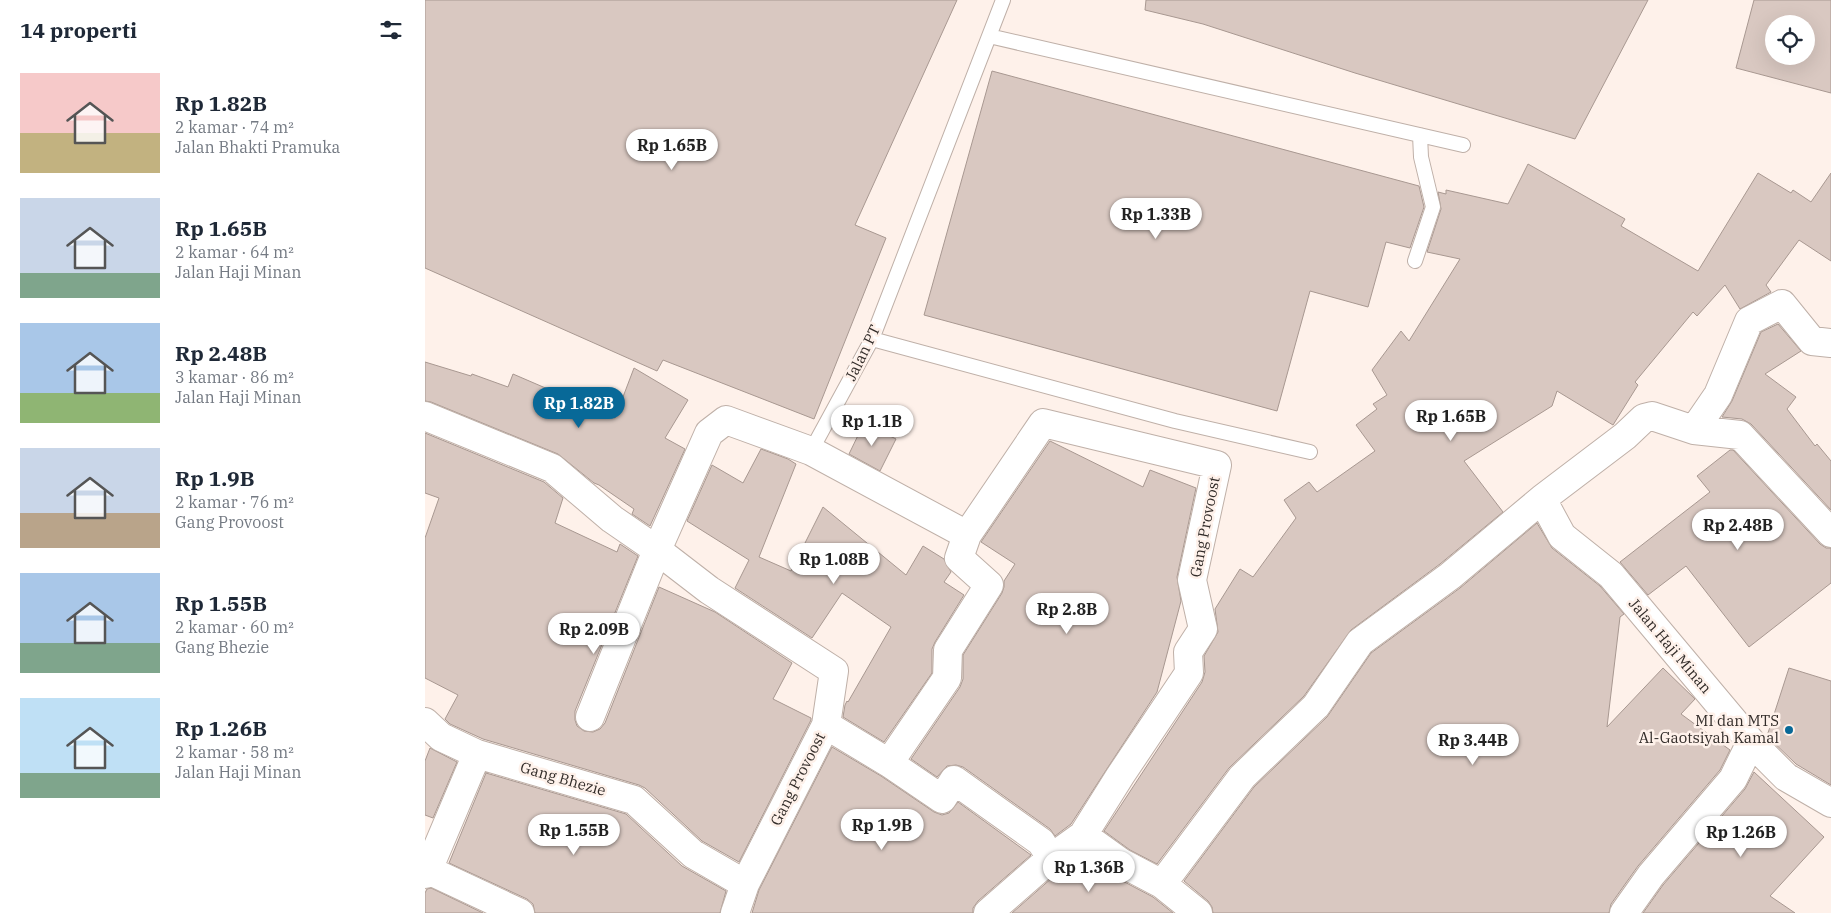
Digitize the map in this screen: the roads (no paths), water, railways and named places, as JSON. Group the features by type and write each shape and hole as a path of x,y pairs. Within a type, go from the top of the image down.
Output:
{"street":[{"path":"1694,430 1718,396 1749,321 1782,304 1812,341 1831,343"},
{"path":"425,416 552,468 611,519 657,550"},
{"path":"1162,884 1242,777 1316,706 1360,642 1450,576 1542,498 1625,436 1644,418 1652,416 1694,430 1740,435 1831,533"},
{"path":"590,716 657,550 709,433 726,420 811,451 967,535"},
{"name":"Gang Provoost","path":"889,763 947,678 948,650 989,585 959,558 967,535 1043,423 1217,465 1193,580 1203,630 1189,652 1189,673 1083,835"},
{"name":"Jalan Haji Minan","path":"1542,498 1561,536 1611,575 1751,742 1786,777 1831,803"},
{"name":"Gang Provoost","path":"657,550 709,590 834,671 826,725 745,884 735,913"},
{"name":"Gang Bhezie","path":"425,722 441,736 477,754 634,800 693,854 745,884"},
{"path":"826,725 889,763 942,799 954,780 1041,842 1051,858"},
{"path":"1623,913 1651,875 1733,779 1751,742"},
{"path":"477,754 427,872 519,913"},
{"path":"988,913 1051,858 1083,835 1122,863 1162,884 1198,913"}],"lane":[{"name":"Jalan PT","path":"811,451 872,339 1003,0"},
{"path":"989,36 1463,145"},
{"path":"1415,260 1433,207 1421,157 1420,135"},
{"path":"872,339 1175,421 1310,452"}],"place":[{"name":"MI dan MTS Al-Gaotsiyah Kamal","path":"1789,730"}]}
